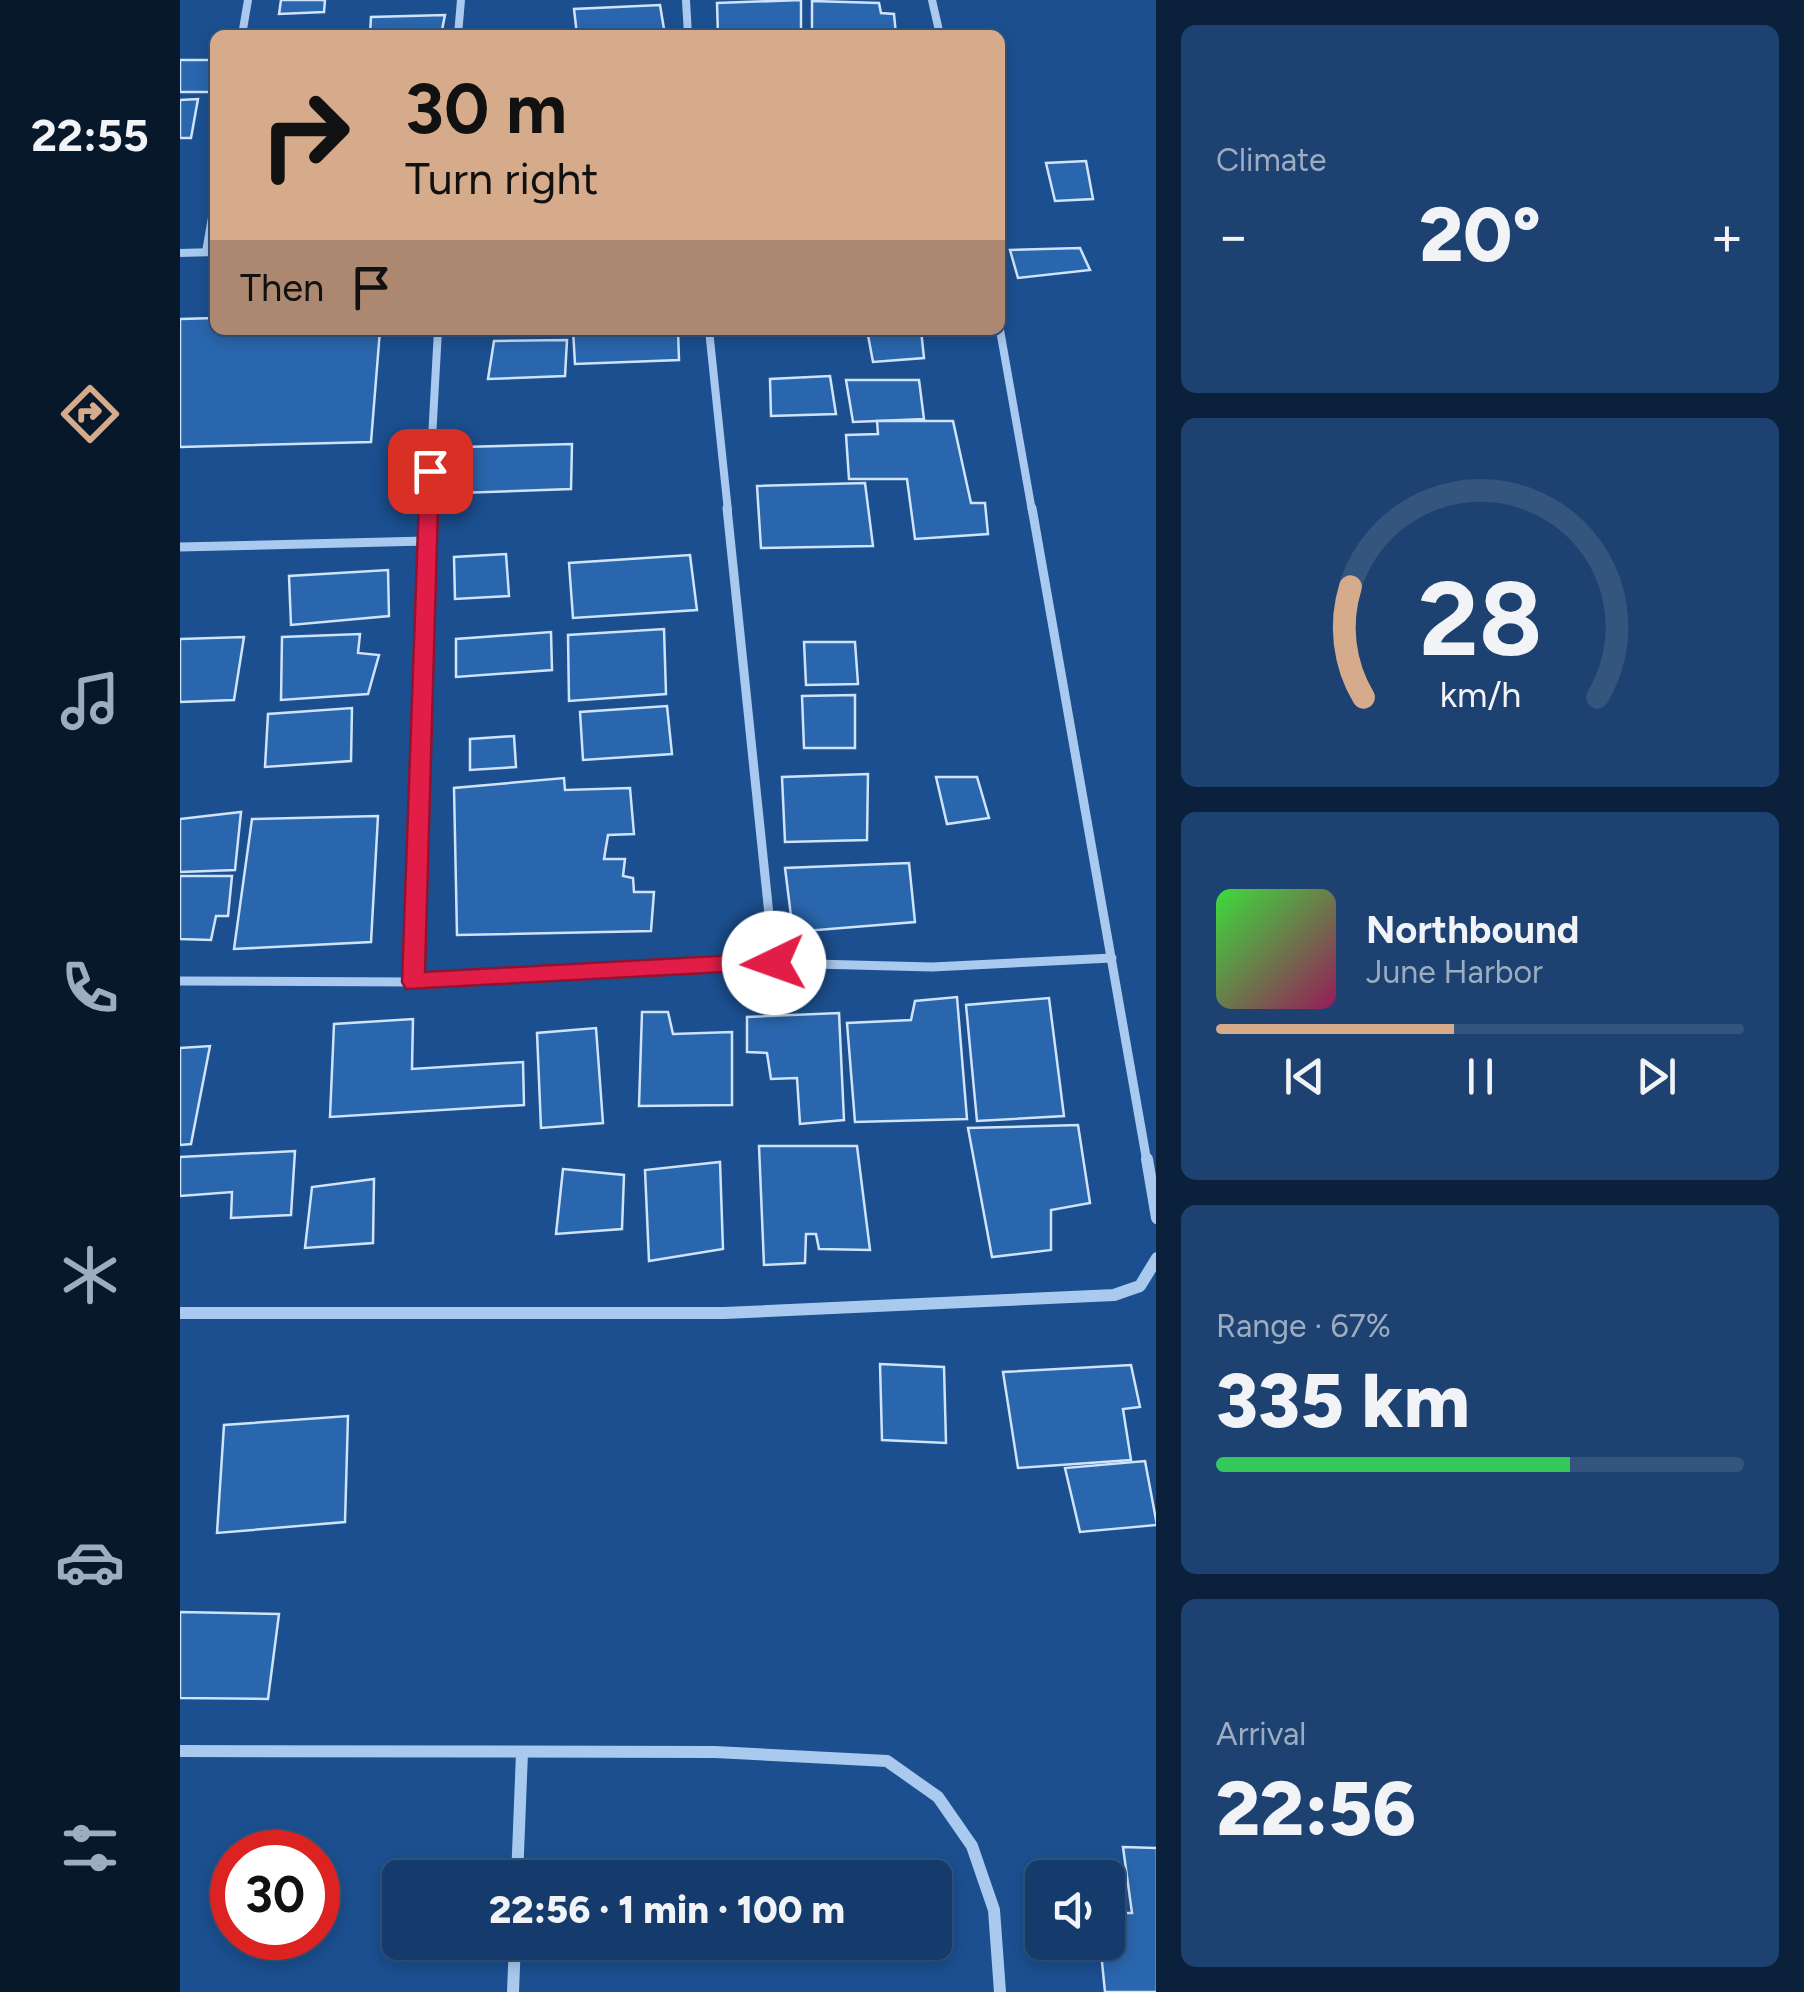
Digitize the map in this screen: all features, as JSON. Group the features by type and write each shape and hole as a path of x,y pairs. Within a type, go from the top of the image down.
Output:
{"street":[{"path":"243,30 248,0"},
{"path":"458,30 460,0"},
{"path":"686,0 688,30"},
{"path":"932,0 939,30"},
{"path":"180,253 210,252"},
{"path":"414,982 426,541 438,335"},
{"path":"710,335 774,963"},
{"path":"1001,335 1156,1218"},
{"path":"180,548 426,541"},
{"path":"180,981 414,982 774,963 932,967 1112,958"},
{"path":"180,1313 724,1313 1114,1295 1140,1286 1156,1258"},
{"path":"180,1751 715,1752 887,1761 938,1797 972,1846 994,1910 1000,1992"},
{"path":"518,1860 522,1753"},
{"path":"512,1992 513,1960"}],"building":[{"path":"281,0 325,0 324,12 279,14"},
{"path":"801,0 801,30 718,30 717,3"},
{"path":"812,1 879,3 881,13 894,14 896,30 812,30"},
{"path":"660,5 664,30 576,30 574,9"},
{"path":"445,15 442,30 370,30 371,17"},
{"path":"180,60 210,60 210,92 180,92"},
{"path":"198,99 191,138 180,138 180,100"},
{"path":"1086,161 1093,199 1055,201 1046,163"},
{"path":"1080,248 1090,270 1018,278 1010,250"},
{"path":"210,318 210,335 380,335 371,442 180,447 180,319"},
{"path":"573,335 678,335 679,360 575,364"},
{"path":"868,335 922,335 924,358 873,362"},
{"path":"567,340 565,376 488,379 494,341"},
{"path":"830,376 836,414 771,416 770,379"},
{"path":"846,380 919,380 924,419 853,422"},
{"path":"877,421 953,421 971,503 985,503 988,534 915,539 907,479 849,479 846,435 878,434"},
{"path":"572,444 571,489 459,493 463,447"},
{"path":"865,483 873,546 761,548 757,486"},
{"path":"506,554 509,596 455,599 454,557"},
{"path":"690,555 697,610 573,618 569,563"},
{"path":"388,570 389,616 291,625 289,576"},
{"path":"664,629 666,694 569,701 568,635"},
{"path":"551,632 552,670 456,677 456,639"},
{"path":"360,634 358,653 379,655 368,694 281,700 282,637"},
{"path":"244,637 234,700 180,702 180,639"},
{"path":"804,642 855,642 858,684 806,685"},
{"path":"855,695 855,748 804,748 802,696"},
{"path":"667,706 672,754 583,760 580,712"},
{"path":"352,708 351,761 265,767 268,714"},
{"path":"514,736 516,767 470,770 470,739"},
{"path":"868,774 867,840 785,842 782,777"},
{"path":"936,777 977,777 989,818 947,824"},
{"path":"564,778 565,790 630,788 634,834 608,835 604,859 625,859 623,876 633,878 634,892 654,892 651,931 457,935 454,788"},
{"path":"241,812 235,870 180,872 180,819"},
{"path":"378,816 371,942 234,949 252,819"},
{"path":"909,863 915,922 793,932 785,868"},
{"path":"180,876 232,876 228,916 216,916 211,940 180,939"},
{"path":"957,997 967,1119 855,1122 847,1023 911,1020 915,1001"},
{"path":"1049,998 1064,1116 977,1121 966,1005"},
{"path":"642,1012 668,1012 673,1034 732,1032 732,1105 639,1106"},
{"path":"839,1013 844,1120 800,1124 797,1078 771,1079 767,1053 747,1052 747,1017"},
{"path":"413,1019 412,1069 523,1062 524,1105 330,1117 334,1024"},
{"path":"596,1028 603,1123 541,1128 537,1033"},
{"path":"210,1046 191,1144 180,1145 180,1048"},
{"path":"1078,1125 1090,1203 1051,1210 1051,1250 992,1257 968,1128"},
{"path":"759,1146 857,1146 870,1250 819,1249 816,1234 806,1234 805,1263 764,1265"},
{"path":"295,1151 291,1215 231,1218 232,1192 180,1196 180,1157"},
{"path":"720,1162 723,1249 649,1261 645,1170"},
{"path":"563,1169 624,1175 622,1229 556,1234"},
{"path":"374,1179 373,1243 305,1248 312,1187"},
{"path":"880,1364 944,1367 946,1443 882,1440"},
{"path":"1131,1365 1140,1407 1123,1409 1131,1460 1018,1468 1003,1372"},
{"path":"348,1416 345,1522 217,1533 224,1425"},
{"path":"1145,1461 1156,1525 1080,1532 1065,1468"},
{"path":"180,1612 279,1614 268,1699 180,1698"},
{"path":"1123,1847 1156,1848 1156,1992 1105,1992 1102,1960 1125,1960 1125,1913 1132,1913"}],"route":[{"path":"430,471 414,982 774,963"}]}
